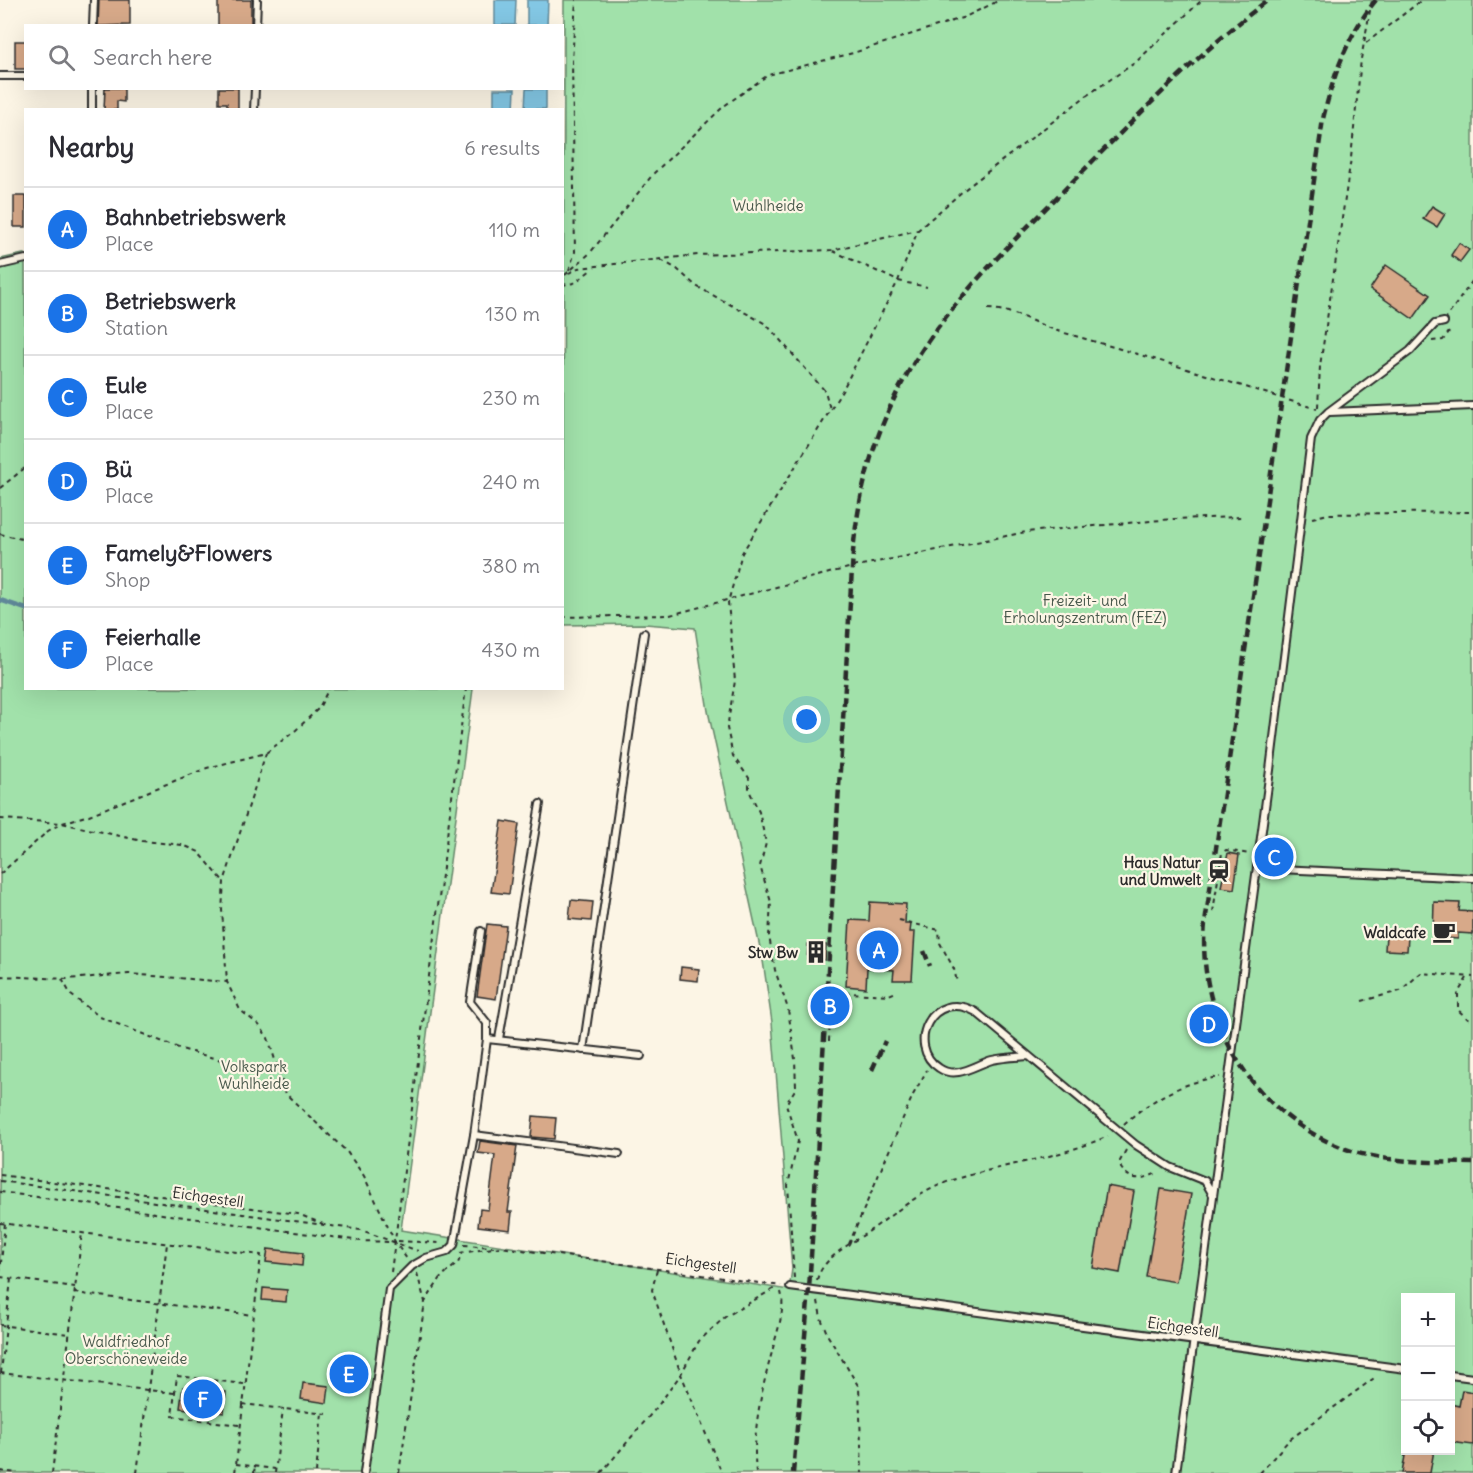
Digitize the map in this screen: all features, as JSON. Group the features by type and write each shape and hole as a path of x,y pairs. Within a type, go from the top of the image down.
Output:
{"lane":[{"path":"93,24 94,0"},
{"path":"256,24 257,0"},
{"path":"0,76 24,76"},
{"path":"92,90 92,108"},
{"path":"254,108 255,90"},
{"path":"0,265 24,259"},
{"path":"1176,1473 1314,430 1328,412 1410,351 1435,324 1444,322"},
{"path":"1328,412 1473,406"},
{"path":"583,1050 644,633"},
{"path":"499,1039 540,804"},
{"path":"1257,868 1473,878"},
{"path":"364,1473 389,1289 412,1266 426,1258 447,1252 453,1245 474,1135 487,1039 487,1023 470,1002 481,930"},
{"path":"1029,1056 992,1060 950,1073 933,1063 924,1038 926,1026 934,1013 951,1005 966,1006 976,1012 1029,1056 1136,1145 1170,1167 1205,1181 1214,1195"},
{"path":"487,1039 641,1056"},
{"path":"474,1135 619,1154"},
{"name":"Eichgestell","path":"792,1288 1401,1368"},
{"path":"1455,1376 1473,1378"}],"path":[{"path":"564,275 571,268 575,252 572,62 576,0"},
{"path":"564,275 590,253 654,173 724,106 768,75 853,53 965,17 1000,0"},
{"path":"792,1288 788,1185 798,1141 786,1104 796,1088 795,1059 788,1009 775,969 769,936 771,902 760,866 766,843 759,812 749,790 749,777 733,756 727,728 735,681 730,646 728,602 742,553 830,411 898,281 918,230 964,190 1086,96 1136,62 1202,0"},
{"path":"1314,430 1318,409 1320,366 1351,158 1361,59 1366,43 1372,0"},
{"path":"1366,43 1422,0"},
{"path":"564,275 578,268 658,259 741,252 832,250 918,230"},
{"path":"832,250 898,281 927,287"},
{"path":"658,259 677,268 696,286 766,324 825,392 830,411"},
{"path":"564,284 574,283 592,268"},
{"path":"988,309 1015,312 1040,326 1177,364 1318,409"},
{"path":"0,488 24,469"},
{"path":"1301,533 1310,519 1328,514 1473,512"},
{"path":"564,617 670,615 728,602 852,567 1008,535 1173,519 1242,517"},
{"path":"0,534 24,540"},
{"path":"645,624 646,617"},
{"path":"0,874 48,831 62,823 207,768 266,753 320,708 328,690"},
{"path":"389,1289 466,690"},
{"path":"266,753 224,882 222,909 227,982 240,1010 259,1025 268,1038 286,1094 347,1152 364,1176 394,1242 412,1266 421,1283 425,1302 399,1473"},
{"path":"0,819 62,823 142,841 183,844 199,852 224,882"},
{"path":"1213,912 1222,853 1226,850 1259,855"},
{"path":"899,920 939,930 940,943 954,969 957,982"},
{"path":"0,976 62,979 129,974 227,982"},
{"path":"1362,1001 1400,991 1421,974 1473,977"},
{"path":"1468,977 1458,993 1458,1010 1468,1019 1473,1020"},
{"path":"62,979 71,995 100,1017 181,1049 250,1068 278,1072"},
{"path":"829,1041 831,992 889,995 896,992"},
{"path":"849,1244 913,1095 933,1063"},
{"path":"862,1473 860,1387 828,1336 820,1318 817,1291 819,1274 829,1260 849,1244 937,1186 1032,1159 1065,1154 1118,1130 1142,1108 1179,1088 1203,1079 1228,1077"},
{"path":"1136,1145 1124,1152 1120,1161 1120,1168 1130,1177 1149,1177 1170,1167"},
{"path":"0,1174 298,1214 326,1225"},
{"name":"Eichgestell","path":"0,1181 361,1230 415,1249 426,1258"},
{"path":"0,1192 361,1241 394,1242"},
{"path":"0,1223 261,1255 244,1384 236,1473"},
{"path":"0,1273 5,1223"},
{"path":"52,1473 82,1233"},
{"path":"137,1473 167,1243"},
{"name":"Eichgestell","path":"454,1254 500,1247 792,1288"},
{"path":"425,1302 442,1276 458,1263 463,1252"},
{"path":"657,1269 652,1290 681,1374 722,1473"},
{"path":"0,1277 75,1287"},
{"path":"11,1279 0,1373 174,1393"},
{"path":"600,1473 632,1438 681,1374 699,1341 725,1317 779,1286 782,1296 780,1322 759,1405 754,1438 756,1473"},
{"path":"74,1293 254,1315"},
{"path":"0,1325 69,1334"},
{"path":"1260,1473 1289,1440 1388,1367"},
{"path":"240,1425 171,1416 177,1376 244,1384"},
{"path":"242,1404 327,1414"},
{"path":"275,1473 283,1408"},
{"path":"316,1473 322,1413"},
{"path":"236,1464 275,1469"},
{"path":"254,1473 255,1466"},
{"path":"0,1471 17,1473"}],"green space":[{"name":"Freizeit- und Erholungszentrum (FEZ)","path":"564,0 1473,0 1473,1473 0,1473 0,259 24,254 24,690 473,690 401,1230 789,1290 792,1269 772,1022 763,961 708,711 695,628 645,624 564,625"}],"water":[{"path":"495,0 516,0 515,24 495,24"},
{"path":"527,0 548,0 547,24 527,24"},
{"path":"494,90 515,90 514,108 494,108"},
{"path":"526,90 546,90 546,108 525,108"}],"building":[{"path":"99,0 130,0 130,24 98,24"},
{"path":"218,0 251,0 251,24 218,24"},
{"path":"15,41 24,41 24,69 15,69"},
{"path":"105,90 124,90 124,102 117,101 117,108 104,108"},
{"path":"219,90 238,90 238,108 227,108 227,103 219,103"},
{"path":"14,196 24,196 24,227 14,227"},
{"path":"1432,206 1445,214 1437,227 1423,219"},
{"path":"1459,243 1469,250 1460,262 1451,255"},
{"path":"1386,265 1430,295 1413,319 1370,289"},
{"path":"502,821 519,824 509,894 491,892"},
{"path":"1228,853 1239,855 1234,889 1221,887"},
{"path":"571,900 593,902 591,921 569,919"},
{"path":"870,902 906,904 905,924 911,924 910,932 915,932 912,980 893,980 894,970 867,968 866,988 846,986 850,920 869,921"},
{"path":"1434,902 1460,903 1459,911 1473,912 1473,934 1458,933 1458,939 1433,937"},
{"path":"487,924 506,926 496,999 477,996"},
{"path":"1386,935 1408,937 1407,951 1385,950"},
{"name":"Stw Bw","path":"808,944 826,945 825,960 807,959"},
{"path":"681,967 699,969 698,981 680,979"},
{"path":"533,1116 556,1118 554,1139 531,1137"},
{"path":"480,1141 517,1146 508,1212 512,1212 510,1230 478,1226 480,1209 488,1210 495,1155 478,1153"},
{"path":"1107,1186 1134,1191 1120,1273 1093,1268"},
{"path":"1161,1189 1191,1194 1176,1282 1146,1277"},
{"path":"268,1249 303,1253 302,1266 266,1262"},
{"path":"263,1288 287,1290 286,1302 262,1300"},
{"path":"303,1383 329,1386 327,1403 301,1399"},
{"path":"183,1387 226,1392 224,1413 180,1408"},
{"path":"1462,1390 1473,1392 1473,1445 1455,1443 1455,1405 1459,1406"},
{"path":"1405,1455 1433,1455 1430,1473 1402,1473"}],"waterway":[{"path":"0,600 24,608"}],"railway":[{"path":"793,1473 809,1290 853,552 863,489 879,434 901,385 929,340 961,298 1038,216 1149,105 1219,40 1268,0"},
{"path":"1376,0 1357,27 1343,56 1323,119 1205,923 1205,961 1211,997 1223,1032 1240,1064 1262,1093 1289,1118 1320,1138 1369,1156 1414,1161 1473,1163"},
{"path":"924,951 930,966"},
{"path":"872,1070 885,1041"}],"place":[{"name":"Eule","path":"1274,857"},
{"name":"Haus Natur und Umwelt","path":"1219,871"},
{"name":"Waldcafe","path":"1444,932"},
{"name":"Bahnbetriebswerk","path":"879,950"},
{"name":"Stw Bw","path":"816,952"},
{"name":"Betriebswerk","path":"830,1006"},
{"name":"Bü","path":"1209,1024"},
{"name":"Famely&Flowers","path":"349,1374"},
{"name":"Feierhalle","path":"203,1399"}],"park label":[{"name":"Wuhlheide","path":"768,205"},
{"name":"Volkspark Wuhlheide","path":"254,1074"},
{"name":"Waldfriedhof Oberschöneweide","path":"126,1350"}]}
